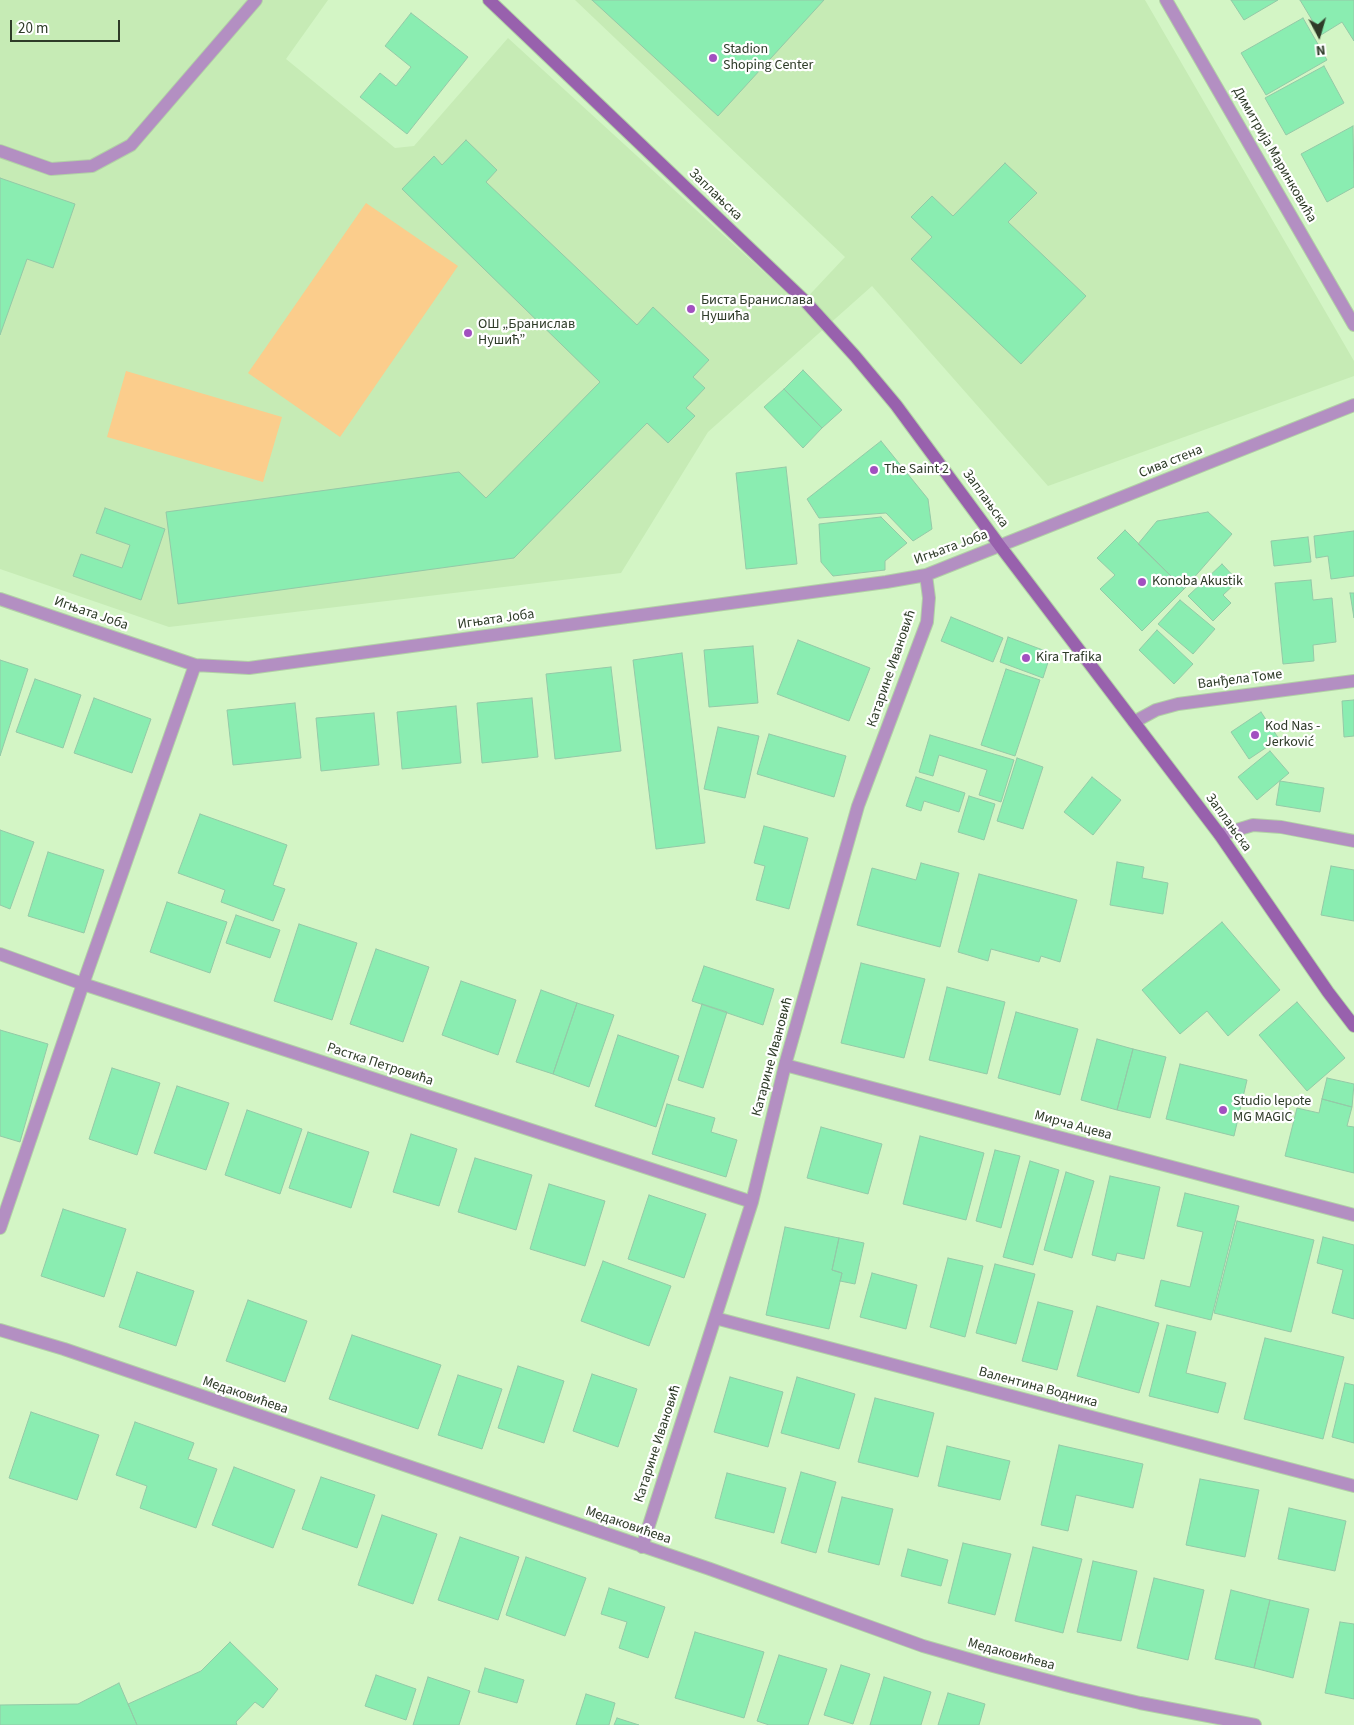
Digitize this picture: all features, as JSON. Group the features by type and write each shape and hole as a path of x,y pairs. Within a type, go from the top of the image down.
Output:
{"main road":[{"name":"Заплањска","path":"489,0 805,301 855,356 896,405 1000,546 1220,835 1322,984 1354,1026"}],"street":[{"name":"Димитрија Маринковића","path":"1166,0 1354,325"},
{"path":"0,151 51,169 92,166 131,145 250,2"},
{"name":"Сива стена","path":"1000,546 1354,405"},
{"name":"Игњата Јоба","path":"0,599 195,665 249,668 886,582 926,575 1000,546"},
{"name":"Катарине Ивановић","path":"642,1547 752,1202 785,1065 858,806 927,622 929,598 926,575"},
{"path":"0,1228 195,665"},
{"name":"Ванђела Томе","path":"1134,722 1156,710 1178,704 1354,681"},
{"path":"1220,835 1252,825 1281,827 1354,841"},
{"name":"Растка Петровића","path":"0,954 83,984 752,1202"},
{"name":"Мирча Ацева","path":"785,1065 1354,1215"},
{"name":"Валентина Водника","path":"715,1318 1354,1486"},
{"name":"Медаковићева","path":"0,1330 64,1349 642,1547 924,1646 992,1666 1140,1703 1255,1725"}],"shaded area":[{"name":"ОШ „Бранислав Нушић”","path":"0,0 328,0 286,59 395,148 414,146 508,38 800,305 845,257 575,0 1145,0 1354,361 1354,376 1048,486 872,286 708,432 621,573 169,627 0,569"},
{"path":"366,203 458,266 340,437 248,373"},
{"path":"126,371 282,417 263,482 107,437"}],"building":[{"name":"Stadion Shoping Center","path":"592,0 824,0 718,116"},
{"path":"1231,0 1278,0 1244,20"},
{"path":"1300,0 1354,0 1354,41 1342,22 1321,35"},
{"path":"411,13 468,57 407,134 360,97 380,73 396,86 411,67 385,46"},
{"path":"1303,18 1327,60 1266,95 1241,53"},
{"path":"1324,66 1344,103 1286,135 1265,98"},
{"path":"1353,126 1354,187 1327,202 1301,154"},
{"path":"466,140 497,170 486,182 637,325 653,307 709,360 693,377 705,388 686,408 695,416 668,443 647,423 514,558 178,604 166,512 459,472 486,498 600,382 402,189 434,156 442,165"},
{"path":"1005,163 1037,193 1008,222 1086,296 1021,364 911,259 932,237 911,217 932,196 953,216"},
{"path":"0,178 75,204 53,268 27,259 0,335"},
{"path":"803,370 842,410 822,428 784,389"},
{"path":"784,389 822,428 803,448 764,407"},
{"name":"The Saint 2","path":"881,441 928,499 932,529 913,541 886,513 819,518 807,499"},
{"path":"786,467 797,564 746,569 736,473"},
{"path":"105,508 165,529 141,600 73,576 81,554 122,568 130,545 96,533"},
{"path":"1208,512 1232,534 1184,589 1138,544 1157,521"},
{"path":"881,517 907,543 885,561 885,570 833,576 821,562 819,524"},
{"name":"Konoba Akustik","path":"1125,530 1184,589 1142,631 1100,589 1115,575 1097,558"},
{"path":"1354,531 1354,576 1331,579 1328,556 1316,558 1314,536"},
{"path":"1308,537 1311,562 1274,566 1271,541"},
{"path":"1222,564 1238,581 1223,595 1231,603 1213,621 1188,596"},
{"path":"1311,580 1313,600 1332,598 1336,642 1313,645 1314,661 1283,664 1275,583"},
{"path":"1350,593 1354,593 1354,618"},
{"path":"1180,600 1215,629 1193,654 1158,624"},
{"path":"951,617 1003,638 993,662 941,641"},
{"path":"1157,630 1193,664 1174,684 1139,650"},
{"name":"Kira Trafika","path":"1008,637 1051,653 1043,678 1000,662"},
{"path":"798,640 870,668 849,721 777,694"},
{"path":"753,646 758,703 709,707 704,650"},
{"path":"682,653 705,843 656,849 633,660"},
{"path":"0,660 28,669 0,756"},
{"path":"611,667 621,751 555,759 546,674"},
{"path":"1006,669 1040,680 1015,756 981,745"},
{"path":"35,679 81,695 63,748 16,732"},
{"path":"94,698 151,719 132,773 74,753"},
{"path":"532,698 538,757 482,763 477,703"},
{"path":"1354,700 1354,736 1344,737 1342,701"},
{"path":"295,703 301,758 233,765 227,710"},
{"path":"456,706 461,763 402,769 397,712"},
{"name":"Kod Nas - Jerković","path":"1261,712 1279,739 1249,759 1231,732"},
{"path":"374,713 379,765 321,771 316,718"},
{"path":"718,727 759,736 745,798 704,789"},
{"path":"769,734 846,756 834,797 757,774"},
{"path":"930,735 1014,760 1001,802 979,795 987,770 939,755 933,776 919,772"},
{"path":"1270,751 1289,773 1257,800 1238,777"},
{"path":"1017,758 1043,767 1023,829 997,821"},
{"path":"916,777 965,793 959,812 924,801 921,811 906,806"},
{"path":"1092,777 1121,800 1093,835 1064,812"},
{"path":"1280,781 1324,788 1320,812 1276,805"},
{"path":"969,796 995,804 984,840 958,832"},
{"path":"200,814 287,845 273,885 285,889 273,921 221,902 225,890 178,873"},
{"path":"764,826 808,838 789,909 756,900 765,866 754,863"},
{"path":"0,830 34,842 10,909 0,905"},
{"path":"48,852 104,870 84,933 28,916"},
{"path":"1117,862 1144,867 1142,878 1168,883 1163,914 1110,905"},
{"path":"921,863 959,873 940,947 857,925 872,868 916,880"},
{"path":"1331,866 1354,870 1354,921 1321,915"},
{"path":"979,874 1077,900 1060,962 1041,956 1039,962 991,949 988,961 958,952"},
{"path":"167,902 227,922 210,973 150,952"},
{"path":"236,915 280,930 270,958 226,943"},
{"path":"1222,922 1280,990 1228,1036 1207,1011 1180,1034 1142,990"},
{"path":"299,924 357,943 332,1020 274,1001"},
{"path":"376,949 429,967 403,1042 350,1024"},
{"path":"861,963 925,979 904,1058 841,1043"},
{"path":"704,966 774,989 763,1025 692,1001"},
{"path":"461,981 516,1000 498,1055 442,1035"},
{"path":"947,987 1005,1002 987,1074 929,1060"},
{"path":"541,990 577,1003 553,1074 516,1062"},
{"path":"1297,1002 1345,1058 1307,1091 1259,1035"},
{"path":"577,1003 614,1015 589,1087 553,1074"},
{"path":"702,1004 727,1012 703,1088 678,1080"},
{"path":"1016,1012 1078,1029 1060,1095 998,1078"},
{"path":"0,1030 48,1044 20,1142 0,1136"},
{"path":"618,1035 679,1056 656,1127 595,1106"},
{"path":"1097,1039 1133,1049 1117,1110 1081,1100"},
{"path":"1133,1049 1166,1057 1150,1118 1117,1110"},
{"path":"1180,1064 1247,1080 1234,1136 1166,1119"},
{"path":"112,1068 160,1083 137,1155 89,1139"},
{"path":"1327,1078 1354,1084 1352,1107 1322,1099"},
{"path":"177,1086 229,1103 206,1170 154,1153"},
{"path":"1322,1099 1352,1107 1347,1126 1354,1127 1354,1173 1285,1156 1297,1108 1319,1113"},
{"path":"667,1104 715,1118 711,1132 737,1140 726,1177 652,1154"},
{"path":"247,1110 302,1129 280,1194 225,1175"},
{"path":"821,1127 882,1144 868,1194 807,1178"},
{"path":"308,1132 369,1152 351,1208 289,1188"},
{"path":"411,1134 457,1149 439,1206 393,1192"},
{"path":"920,1136 984,1153 966,1220 903,1204"},
{"path":"995,1150 1020,1156 1001,1228 976,1221"},
{"path":"475,1158 532,1175 516,1230 458,1212"},
{"path":"1030,1161 1059,1170 1033,1265 1003,1257"},
{"path":"1066,1172 1094,1181 1072,1258 1044,1250"},
{"path":"1110,1176 1160,1187 1144,1259 1117,1253 1115,1261 1092,1255"},
{"path":"549,1184 605,1201 585,1266 530,1249"},
{"path":"1185,1193 1239,1206 1211,1320 1155,1306 1161,1280 1190,1287 1203,1232 1177,1226"},
{"path":"649,1195 706,1214 684,1278 628,1259"},
{"path":"63,1209 126,1229 104,1297 41,1276"},
{"path":"1237,1221 1314,1240 1291,1332 1214,1313"},
{"path":"785,1227 839,1238 832,1270 842,1273 829,1329 766,1315"},
{"path":"1323,1237 1354,1245 1354,1319 1332,1313 1343,1270 1317,1263"},
{"path":"839,1238 864,1243 855,1284 840,1281 842,1273 832,1270"},
{"path":"948,1258 983,1266 965,1337 930,1327"},
{"path":"603,1261 671,1286 649,1346 581,1321"},
{"path":"995,1264 1035,1274 1016,1344 976,1333"},
{"path":"137,1272 194,1291 176,1346 119,1327"},
{"path":"872,1273 917,1285 906,1329 860,1317"},
{"path":"248,1300 307,1321 285,1382 226,1361"},
{"path":"1038,1302 1073,1311 1057,1370 1022,1361"},
{"path":"1097,1306 1159,1323 1139,1393 1077,1376"},
{"path":"1167,1325 1196,1332 1186,1373 1226,1383 1218,1413 1149,1396"},
{"path":"352,1335 441,1365 418,1429 329,1399"},
{"path":"1265,1338 1344,1357 1323,1439 1244,1419"},
{"path":"518,1366 564,1381 544,1443 498,1428"},
{"path":"592,1374 637,1389 618,1447 573,1431"},
{"path":"458,1375 502,1389 482,1449 438,1435"},
{"path":"730,1377 783,1392 768,1447 714,1432"},
{"path":"797,1377 855,1394 839,1449 781,1433"},
{"path":"1345,1383 1354,1385 1354,1443 1332,1437"},
{"path":"875,1398 934,1413 918,1477 858,1462"},
{"path":"31,1412 99,1435 77,1500 9,1478"},
{"path":"135,1422 194,1443 188,1459 217,1469 196,1528 140,1508 147,1486 116,1475"},
{"path":"1059,1445 1143,1464 1133,1508 1076,1495 1068,1531 1041,1525"},
{"path":"947,1446 1010,1461 1000,1500 938,1486"},
{"path":"234,1467 295,1490 273,1548 212,1525"},
{"path":"801,1472 836,1482 816,1553 781,1543"},
{"path":"727,1473 786,1488 774,1533 715,1518"},
{"path":"321,1477 375,1495 357,1548 302,1529"},
{"path":"1200,1479 1259,1490 1245,1557 1186,1545"},
{"path":"842,1497 893,1509 879,1565 828,1552"},
{"path":"1289,1508 1346,1521 1335,1571 1278,1559"},
{"path":"382,1515 437,1534 413,1604 358,1585"},
{"path":"460,1537 519,1557 498,1620 438,1600"},
{"path":"963,1543 1011,1554 995,1615 948,1603"},
{"path":"1033,1547 1082,1559 1063,1633 1015,1621"},
{"path":"908,1549 948,1560 941,1586 901,1576"},
{"path":"526,1557 586,1578 565,1636 506,1615"},
{"path":"1093,1561 1137,1571 1121,1641 1077,1632"},
{"path":"1154,1578 1204,1590 1188,1660 1137,1648"},
{"path":"609,1588 665,1607 648,1658 619,1648 627,1622 601,1614"},
{"path":"1231,1590 1270,1600 1254,1668 1215,1659"},
{"path":"1270,1600 1309,1609 1293,1678 1254,1668"},
{"path":"1340,1622 1354,1624 1354,1699 1325,1693"},
{"path":"695,1632 764,1652 744,1718 675,1698"},
{"path":"230,1642 278,1689 263,1708 255,1702 236,1722 237,1725 137,1725 128,1704 201,1671"},
{"path":"779,1655 827,1669 808,1725 769,1725 757,1721"},
{"path":"841,1665 870,1674 853,1724 824,1715"},
{"path":"485,1668 524,1680 517,1703 478,1692"},
{"path":"376,1675 416,1689 406,1720 365,1706"},
{"path":"428,1677 470,1691 459,1725 413,1725"},
{"path":"884,1677 931,1692 921,1725 870,1725"},
{"path":"119,1683 137,1725 0,1725 0,1705 78,1704"},
{"path":"948,1693 985,1704 979,1725 938,1725"},
{"path":"586,1694 615,1703 609,1725 576,1725"},
{"path":"617,1718 639,1725 614,1725"}],"place":[{"name":"Stadion Shoping Center","path":"713,58"},
{"name":"Биста Бранислава Нушића","path":"691,309"},
{"name":"ОШ „Бранислав Нушић”","path":"468,333"},
{"name":"The Saint 2","path":"874,470"},
{"name":"Konoba Akustik","path":"1142,582"},
{"name":"Kira Trafika","path":"1026,658"},
{"name":"Kod Nas - Jerković","path":"1255,735"},
{"name":"Studio lepote MG MAGIC","path":"1223,1110"}]}
